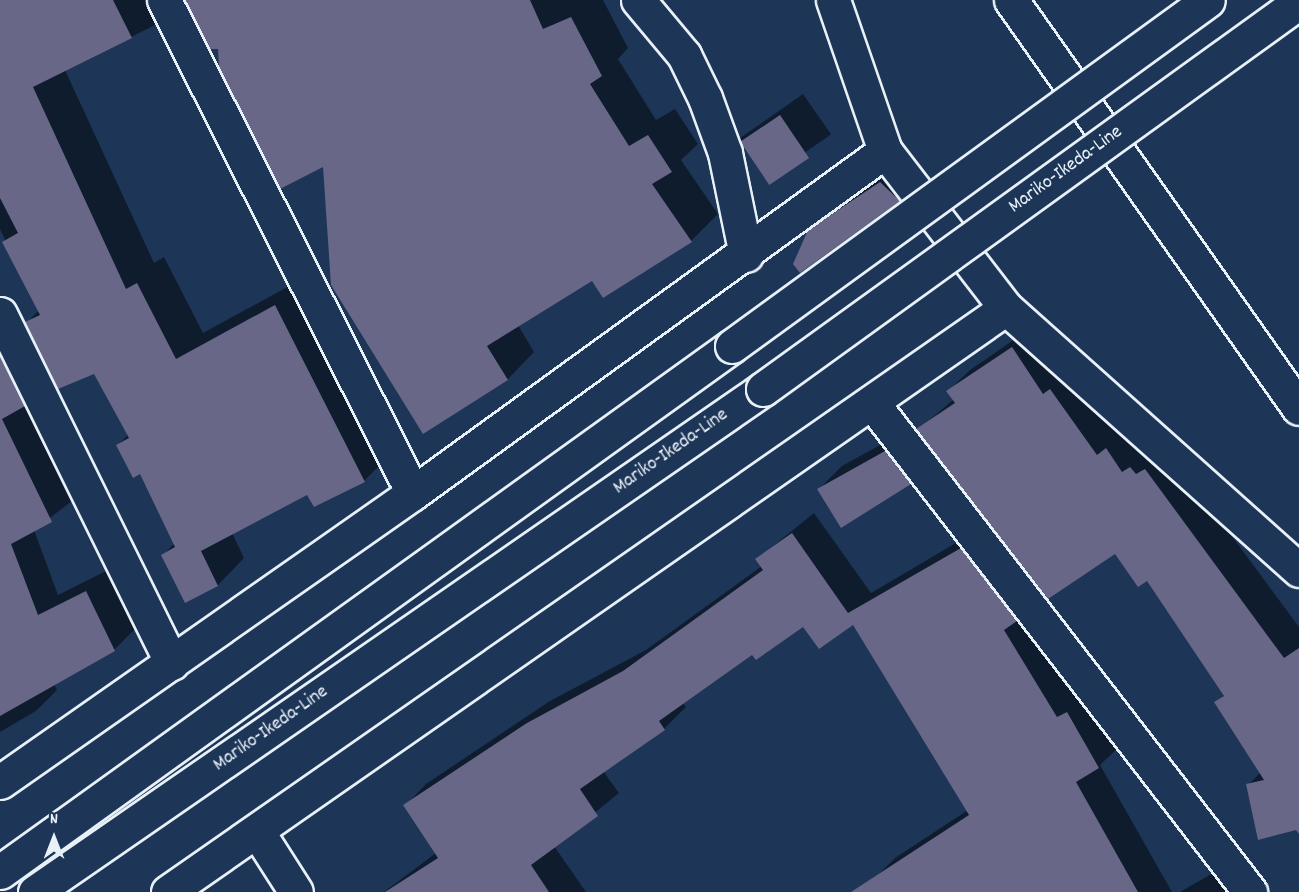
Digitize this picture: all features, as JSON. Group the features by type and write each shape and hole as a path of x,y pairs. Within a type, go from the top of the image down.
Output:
{"street":[{"path":"164,0 413,493"},
{"path":"638,0 684,55 705,98 725,153 746,255"},
{"path":"833,0 885,151 1006,308 1299,570"},
{"path":"1011,0 1299,408"},
{"path":"0,869 1208,0"},
{"name":"Mariko-Ikeda-Line","path":"35,892 753,396 1299,2"},
{"path":"0,782 413,493 746,255 885,151"},
{"path":"168,892 873,404 1006,308"},
{"path":"0,314 172,663"},
{"path":"873,404 1250,892"},
{"path":"257,831 296,892"}],"building":[{"path":"0,0 113,0 132,38 33,87 126,289 137,283 176,359 275,305 365,482 314,507 307,495 201,551 218,586 185,603 161,555 175,547 140,474 133,478 116,445 129,438 94,374 58,389 25,322 40,315 2,242 18,233 0,198"},
{"path":"185,0 530,0 543,29 571,17 602,76 590,84 629,146 648,135 672,172 652,184 692,242 603,298 592,281 487,346 508,380 423,434 331,285 323,167 280,189 219,67 218,49 210,49"},
{"path":"780,115 809,158 769,185 740,142"},
{"path":"880,182 900,201 800,273 793,264 808,230"},
{"path":"1012,347 1043,394 1050,389 1097,455 1106,448 1122,472 1130,467 1136,474 1145,469 1284,658 1299,648 1299,834 1296,830 1258,840 1246,784 1264,780 1214,702 1224,696 1147,581 1138,587 1115,554 1048,599 916,429 955,403 946,391"},
{"path":"0,356 25,406 2,419 52,522 11,544 38,615 86,591 115,651 0,716"},
{"path":"885,451 911,484 841,528 817,489"},
{"path":"792,533 848,613 961,548 1017,621 1004,630 1057,717 1067,712 1099,768 1076,782 1138,892 851,892 969,815 853,625 819,649 803,627 756,660 752,655 659,721 665,730 580,789 598,816 531,865 549,892 385,892 438,858 403,805 527,723 623,671 763,570 755,559"}]}
